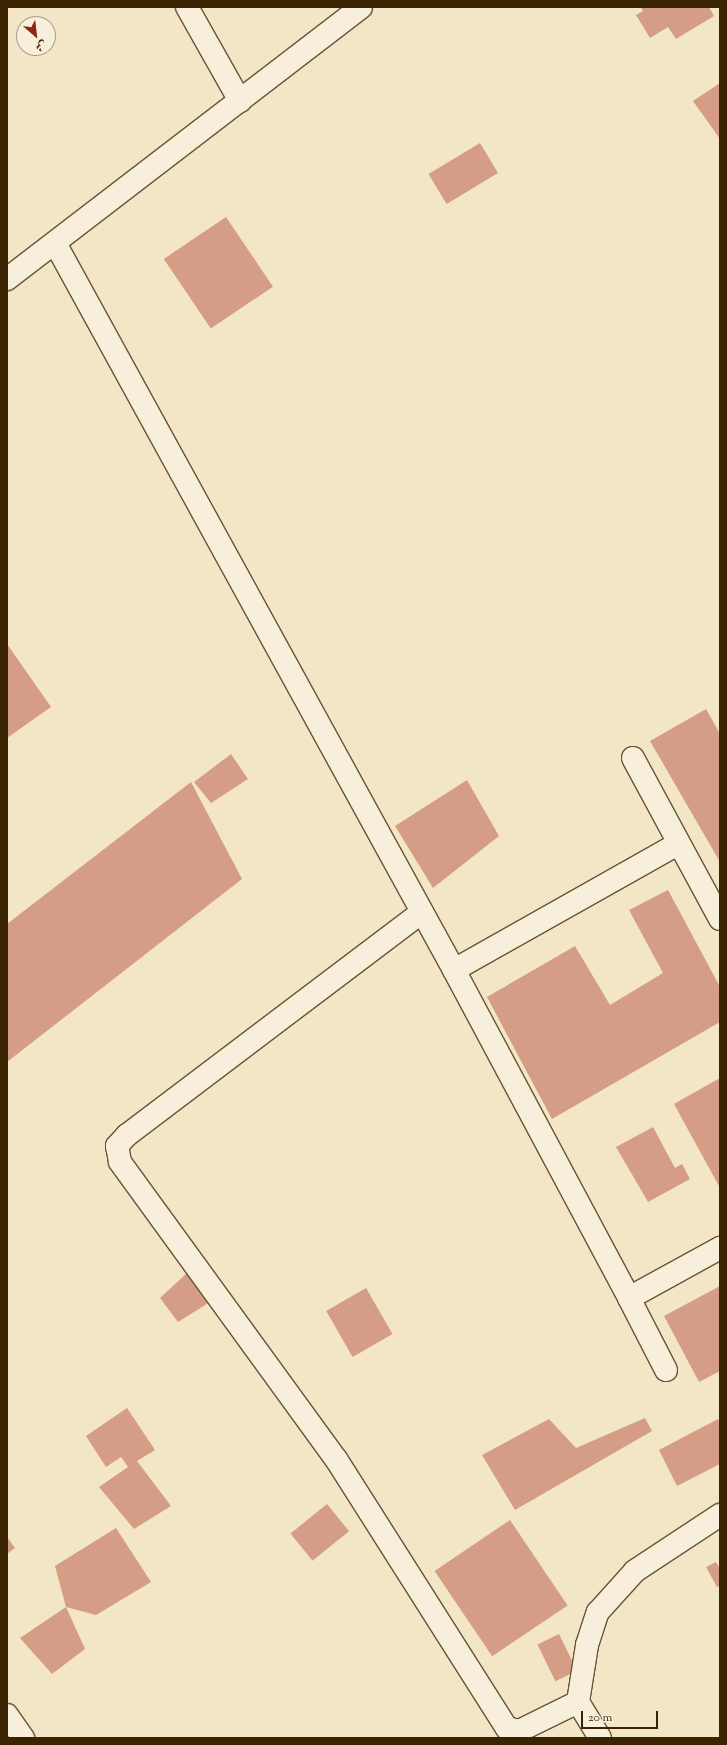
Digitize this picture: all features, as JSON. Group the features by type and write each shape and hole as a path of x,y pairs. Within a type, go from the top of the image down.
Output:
{"street":[{"path":"187,7 240,101"},
{"path":"7,279 361,7"},
{"path":"55,243 454,970 666,1370"},
{"path":"633,758 720,919"},
{"path":"454,970 679,843"},
{"path":"422,912 126,1135 117,1146 120,1162 336,1459 507,1728 519,1732 578,1702"},
{"path":"629,1298 720,1248"},
{"path":"600,1738 578,1702 587,1645 598,1612 635,1571 720,1515"},
{"path":"7,1715 23,1738"}],"building":[{"path":"641,7 709,7 714,16 676,39 668,27 650,38 636,15 643,11"},
{"path":"720,83 720,139 693,101"},
{"path":"480,143 498,173 447,204 429,174"},
{"path":"226,217 273,287 211,329 164,259"},
{"path":"7,644 51,707 7,738"},
{"path":"706,709 720,734 720,862 650,741"},
{"path":"231,754 248,779 211,803 194,782"},
{"path":"467,780 499,836 433,888 395,826"},
{"path":"191,782 242,879 7,1062 7,924"},
{"path":"668,890 720,987 720,1022 552,1119 487,997 575,946 610,1005 663,973 629,910"},
{"path":"720,1078 720,1188 674,1104"},
{"path":"653,1127 675,1168 682,1164 690,1179 648,1202 616,1147"},
{"path":"187,1273 210,1302 178,1322 160,1298"},
{"path":"720,1286 720,1371 699,1382 664,1316"},
{"path":"366,1288 392,1334 353,1357 326,1311"},
{"path":"127,1408 155,1450 137,1461 171,1506 134,1529 99,1487 128,1467 121,1457 106,1467 86,1436"},
{"path":"645,1418 652,1431 515,1510 482,1455 549,1419 576,1448"},
{"path":"718,1419 720,1423 720,1464 677,1486 659,1450"},
{"path":"327,1504 349,1531 313,1561 290,1534"},
{"path":"510,1520 568,1605 492,1656 435,1571"},
{"path":"116,1528 151,1582 96,1615 66,1607 55,1566"},
{"path":"7,1537 15,1548 7,1554"},
{"path":"716,1562 720,1569 720,1586 717,1587 706,1567"},
{"path":"66,1607 85,1649 52,1674 20,1638"},
{"path":"559,1634 577,1671 555,1681 537,1645"}]}
